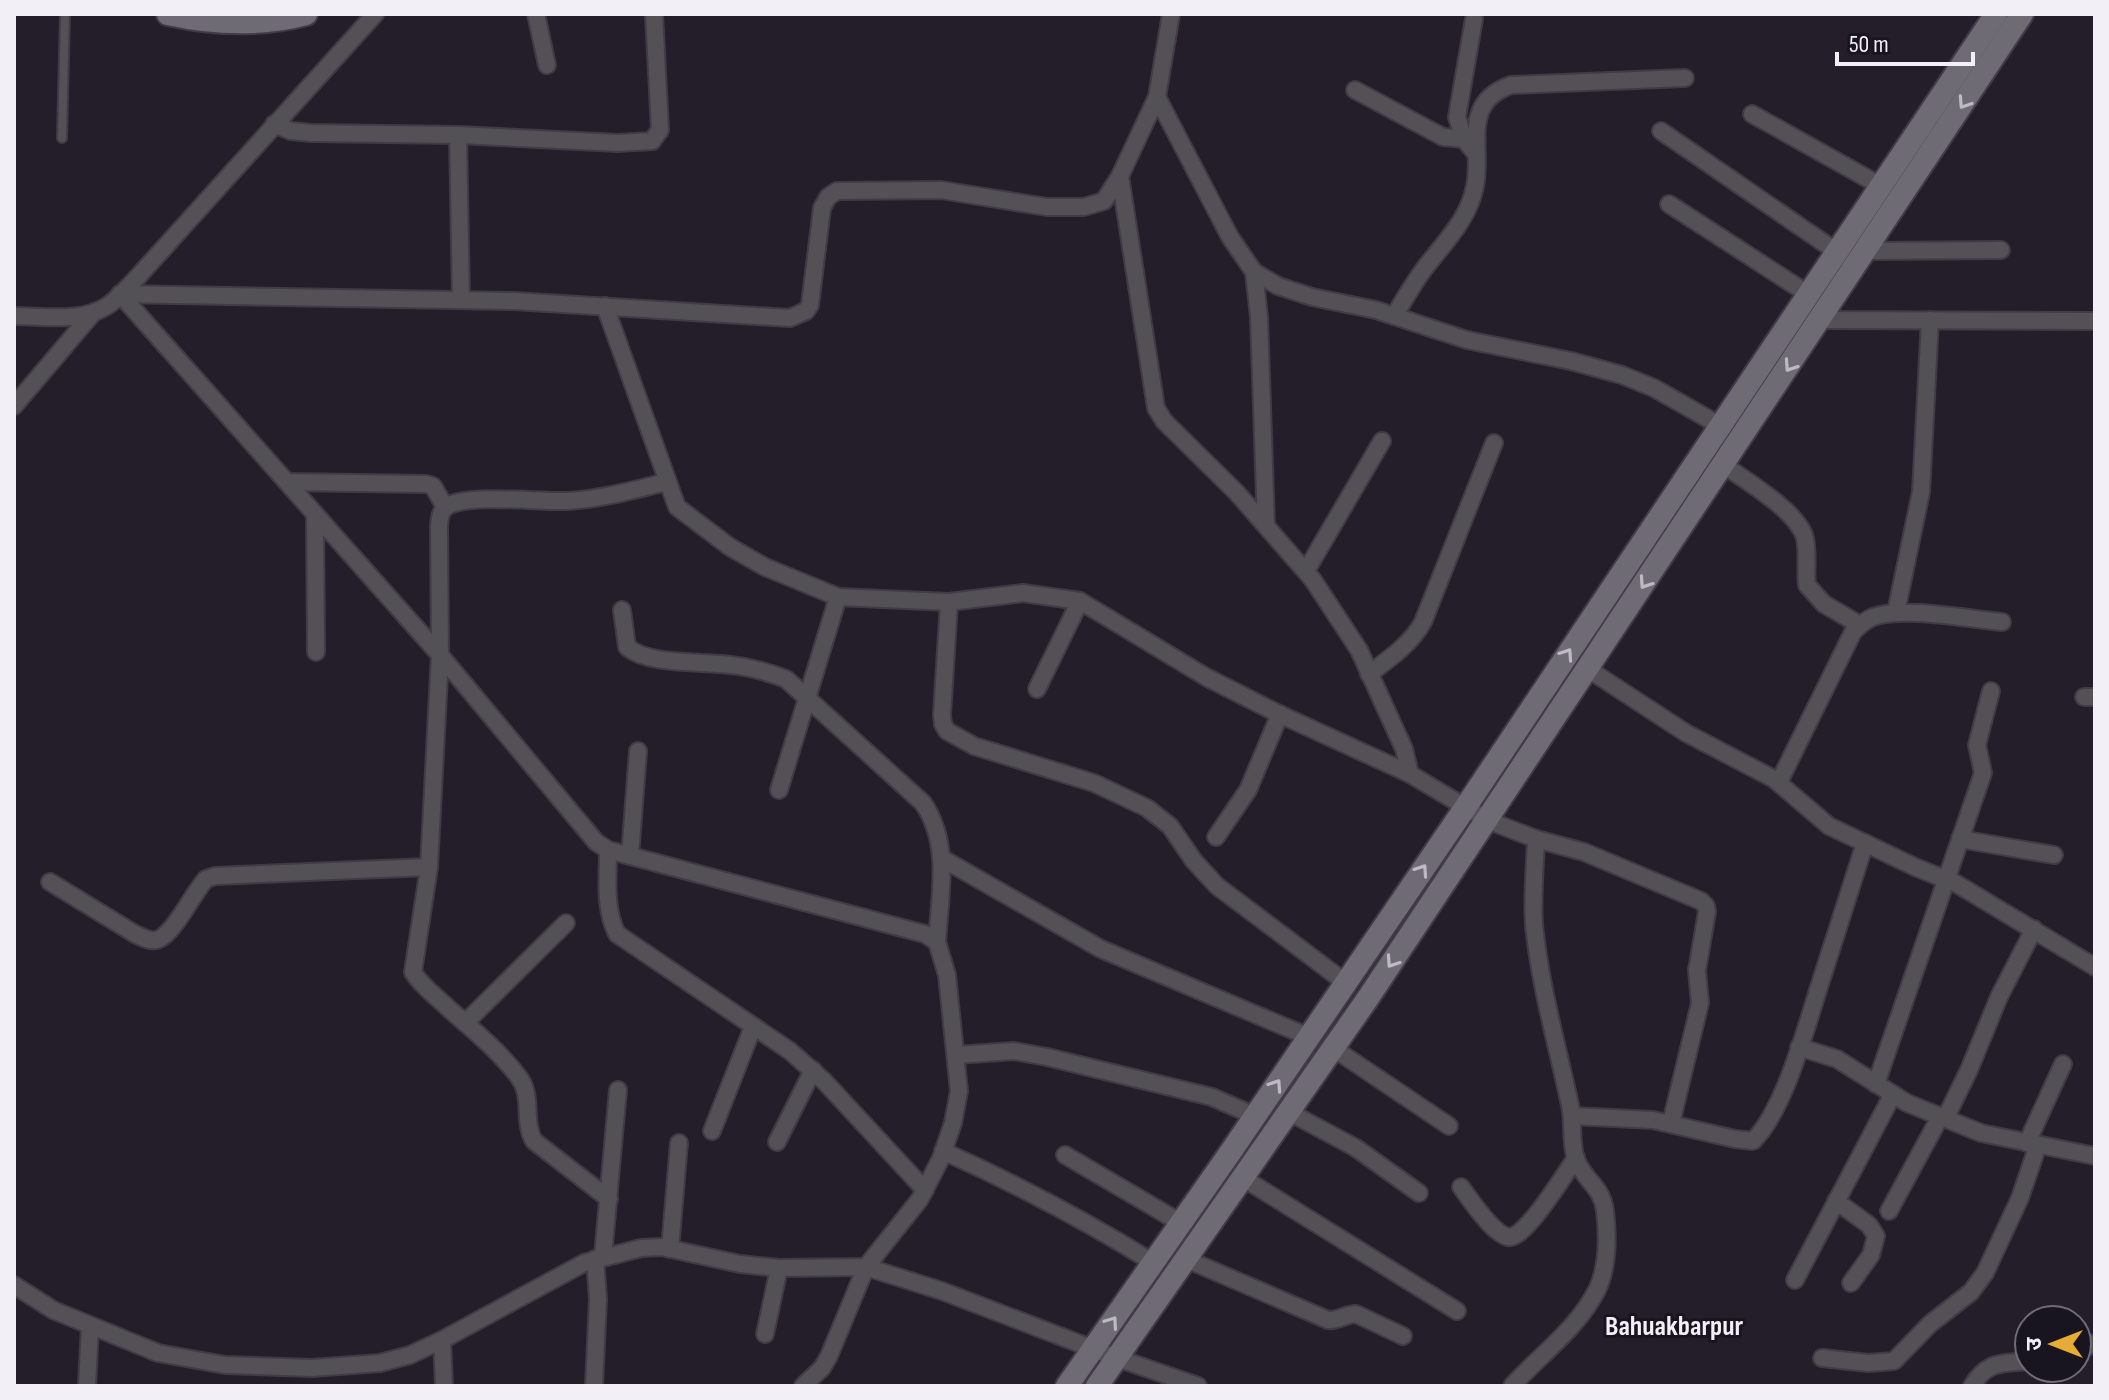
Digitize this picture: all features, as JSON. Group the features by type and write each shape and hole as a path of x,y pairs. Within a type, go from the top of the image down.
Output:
{"main road":[{"path":"168,14 234,23 287,19 306,14"},
{"path":"1067,1386 1465,808 1996,14"},
{"path":"1097,1386 1289,1112 1487,820 2022,14"}],"street":[{"path":"14,316 74,316 92,314 108,306 375,14"},
{"path":"536,14 547,65"},
{"path":"274,124 291,131 311,133 458,135 618,143 652,141 660,130 654,14"},
{"path":"120,294 461,300 790,318 806,311 810,305 822,208 828,197 837,191 941,190 1047,207 1084,207 1104,201 1120,176 1157,97 1171,14"},
{"path":"1474,19 1457,107 1459,128 1476,154"},
{"path":"1394,316 1469,207 1477,174 1479,112 1498,90 1511,85 1685,78"},
{"path":"1355,90 1443,137 1464,139"},
{"path":"1157,97 1230,237 1254,272 1264,279 1291,291 1394,316 1467,340 1571,361 1622,375 1654,388 1719,425"},
{"path":"1752,114 1881,186"},
{"path":"1661,131 1837,252"},
{"path":"458,135 461,300"},
{"path":"1120,176 1156,408 1164,421 1306,571 1359,650 1404,749 1410,774"},
{"path":"1669,204 1808,294"},
{"path":"1866,251 2001,250"},
{"path":"1254,272 1259,317 1266,526"},
{"path":"120,294 440,655 585,831 608,850 925,934 937,942"},
{"path":"605,306 677,507 730,547 765,567 838,597 949,602 1023,593 1080,601 1206,677 1410,774 1487,820 1536,839 1584,852 1693,897 1706,906 1697,970 1700,1003 1671,1123"},
{"path":"14,406 92,314"},
{"path":"1821,320 2095,321"},
{"path":"1896,612 1921,492 1930,320"},
{"path":"1306,571 1382,441"},
{"path":"1369,674 1418,632 1494,443"},
{"path":"1724,465 1770,498 1798,524 1806,543 1807,585 1813,595 1860,625"},
{"path":"287,482 426,484 433,486 445,507"},
{"path":"609,1199 534,1141 528,1130 525,1086 488,1043 413,972 429,867 440,655 439,526 445,507 475,501 570,501 666,482"},
{"path":"315,514 316,652"},
{"path":"779,790 838,597"},
{"path":"1037,689 1080,601"},
{"path":"949,602 942,715 947,731 974,746 1094,783 1147,808 1170,826 1194,861 1217,886 1346,983"},
{"path":"622,610 627,647 635,653 769,672 786,679 923,803 932,816 943,859 937,942 947,975 956,1055 959,1091 953,1123 925,1190 907,1218 866,1267 829,1356 822,1368 803,1386"},
{"path":"1779,782 1853,632 1860,625 1872,617 1896,612 2002,622"},
{"path":"1588,669 1686,733 1779,782 1829,826 1945,878 2095,967"},
{"path":"1876,1084 1983,773 1977,745 1991,691"},
{"path":"1216,837 1248,790 1280,714"},
{"path":"630,856 638,751"},
{"path":"1512,1386 1573,1326 1597,1289 1603,1271 1605,1214 1602,1194 1576,1158 1573,1116 1541,972 1534,924 1536,839"},
{"path":"1960,839 2054,855"},
{"path":"1573,1116 1671,1123 1753,1141 1775,1105 1799,1047 1865,843"},
{"path":"608,850 608,906 617,934 813,1070 925,1190"},
{"path":"943,859 1101,949 1309,1037"},
{"path":"50,882 135,934 148,940 158,940 169,931 206,879 215,876 429,867"},
{"path":"465,1023 566,923"},
{"path":"1889,1211 1969,1070 1999,997 2034,929"},
{"path":"712,1131 753,1027"},
{"path":"1799,1047 1837,1059 1893,1094 1981,1133 2095,1156"},
{"path":"1333,1048 1449,1126"},
{"path":"956,1055 1014,1051 1047,1057 1212,1097 1255,1116"},
{"path":"1822,1358 1868,1363 1894,1361 1930,1324 1971,1292 1985,1273 2020,1198 2033,1144 2063,1064"},
{"path":"777,1142 813,1070"},
{"path":"594,1386 599,1257 609,1199 618,1090"},
{"path":"1795,1280 1893,1094"},
{"path":"1289,1112 1367,1155 1419,1193"},
{"path":"670,1249 679,1143"},
{"path":"943,1151 1006,1179 1154,1263"},
{"path":"1065,1155 1181,1223"},
{"path":"1461,1187 1497,1230 1507,1237 1514,1237 1528,1226 1576,1158"},
{"path":"1243,1178 1457,1311"},
{"path":"1836,1201 1869,1225 1876,1236 1871,1255 1851,1283"},
{"path":"14,1285 53,1310 158,1353 225,1365 312,1368 380,1363 410,1355 599,1257 641,1248 670,1249 740,1264 779,1268 866,1267 942,1291 1198,1386"},
{"path":"1186,1259 1328,1320 1336,1321 1348,1314 1356,1314 1403,1336"},
{"path":"765,1334 779,1268"},
{"path":"87,1386 90,1326"},
{"path":"442,1340 444,1386"},
{"path":"1972,1386 1983,1370 2013,1363"}],"lane":[{"path":"62,138 65,14"}],"district":[{"name":"Bahuakbarpur","path":"1674,1326"}]}
